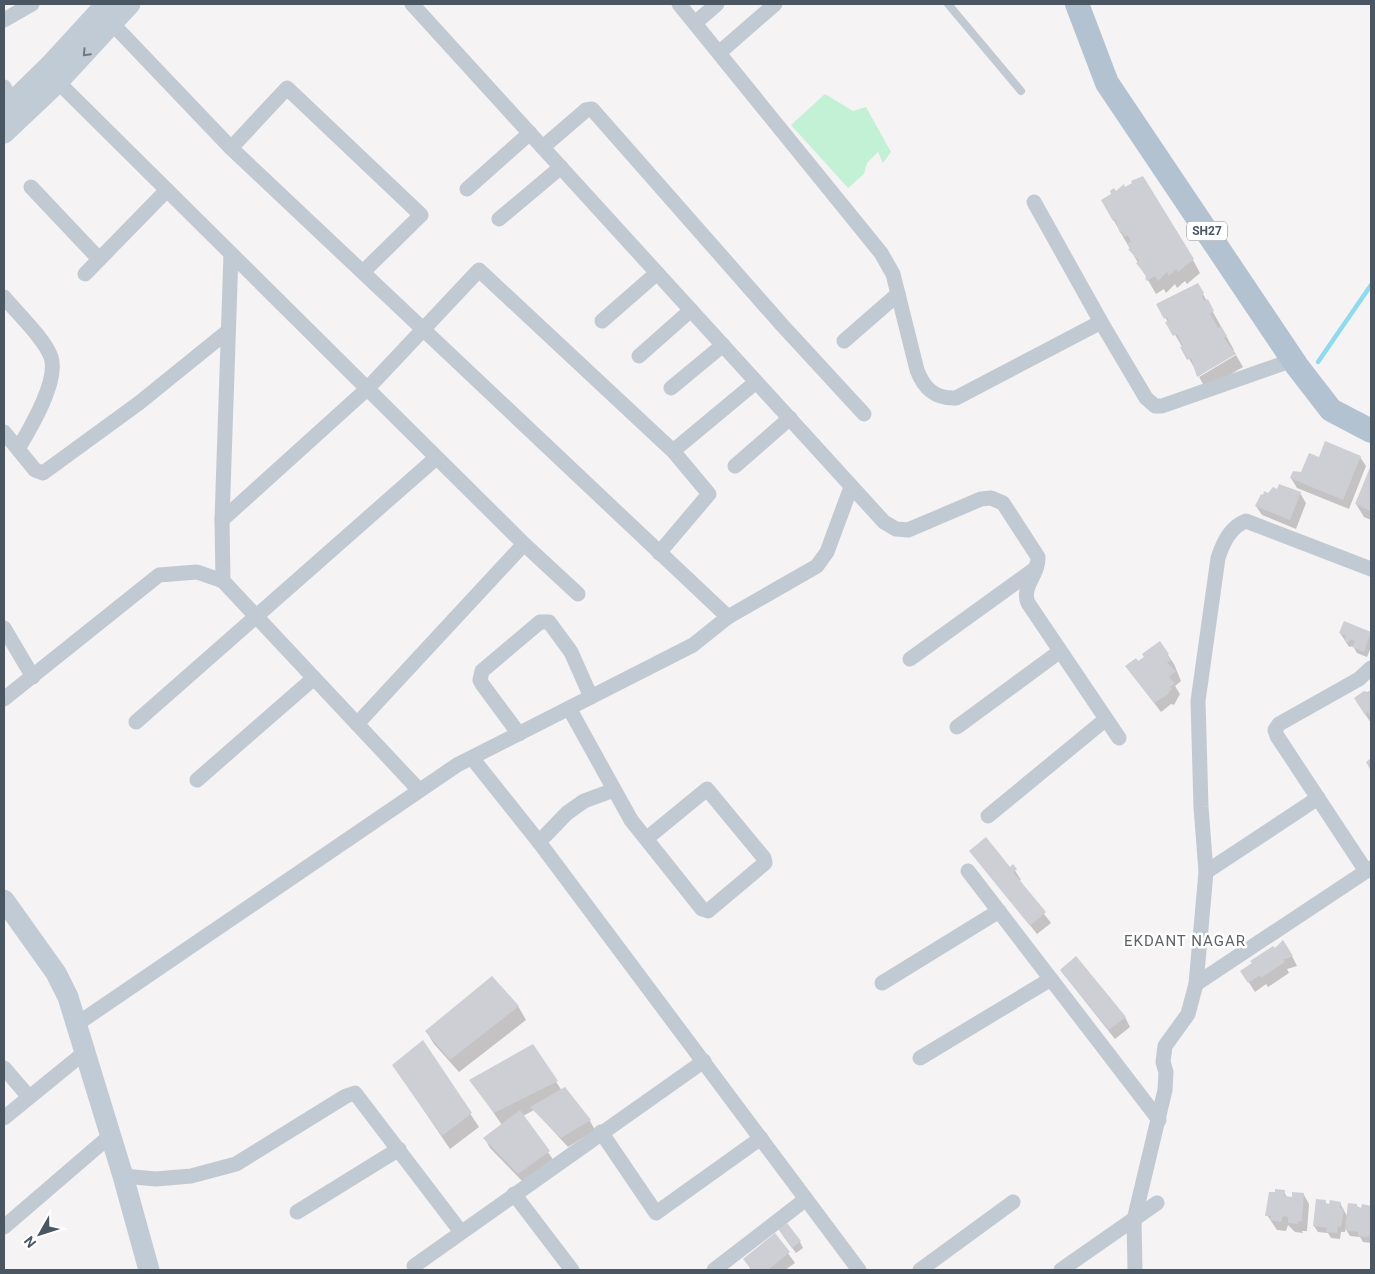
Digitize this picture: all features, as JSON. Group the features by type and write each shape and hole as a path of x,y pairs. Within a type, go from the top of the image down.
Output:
{"main road":[{"name":"SH27","path":"1077,4 1107,83 1293,360 1331,410 1371,431"}],"street":[{"path":"4,20 32,4"},
{"path":"412,4 884,522 902,530 914,528 982,499 996,499 1007,507 1037,553 1037,567 1026,593 1026,598 1060,652 1119,738"},
{"path":"679,4 868,234 888,264 922,384 929,391 945,398 956,398 1101,322"},
{"path":"695,23 718,4"},
{"path":"720,52 775,4"},
{"path":"4,133 58,82 116,9"},
{"path":"6,100 116,9"},
{"path":"116,9 231,148 425,329 728,617"},
{"path":"58,82 436,458 578,594"},
{"path":"231,148 287,88 421,215 363,272"},
{"path":"543,147 586,110 592,109 782,325 864,414"},
{"path":"467,189 530,133"},
{"path":"499,219 561,167"},
{"path":"31,187 99,259"},
{"path":"85,274 167,190"},
{"path":"1034,202 1146,398 1155,406 1162,406 1293,360"},
{"path":"223,581 222,520 231,254"},
{"path":"222,520 368,389 479,270 673,451 709,494 659,553"},
{"path":"602,321 657,273"},
{"path":"844,341 898,294"},
{"path":"4,297 46,348 52,364 41,406 18,449"},
{"path":"639,356 691,310"},
{"path":"4,432 35,470 41,473 46,472 139,403 228,331"},
{"path":"671,388 722,345"},
{"path":"673,451 756,382"},
{"path":"735,466 790,418"},
{"path":"136,722 436,458"},
{"path":"77,1024 420,790 472,758 693,645 728,617 810,570 823,560 851,487"},
{"path":"1135,1270 1134,1220 1159,1120 1166,1081 1163,1054 1165,1046 1188,1014 1196,984 1206,872 1201,807 1198,701 1218,558 1227,538 1240,523 1246,521 1254,522 1371,569"},
{"path":"357,724 524,544"},
{"path":"910,659 1037,567"},
{"path":"4,699 159,575 197,572 223,581 420,790"},
{"path":"519,734 482,684 480,676 482,671 540,622 549,622 567,645 590,697"},
{"path":"4,628 33,677"},
{"path":"957,727 1060,652"},
{"path":"1196,984 1369,869 1318,798 1277,736 1275,730 1279,724 1359,680 1371,668"},
{"path":"197,780 314,678"},
{"path":"569,708 631,820 646,839 705,911 710,910 765,862 764,858 707,789 646,839"},
{"path":"988,816 1106,719"},
{"path":"472,758 539,842 859,1270"},
{"path":"539,842 567,813 584,801 614,790"},
{"path":"1206,872 1318,798"},
{"path":"968,871 1159,1120"},
{"path":"4,902 56,973 68,997 123,1176 149,1270"},
{"path":"882,983 999,910"},
{"path":"920,1058 1051,979"},
{"path":"4,1118 85,1052"},
{"path":"414,1266 704,1061"},
{"path":"4,1068 29,1097"},
{"path":"123,1176 156,1179 191,1176 236,1164 346,1096 355,1093 461,1232"},
{"path":"601,1132 656,1212 761,1138"},
{"path":"4,1227 111,1136"},
{"path":"297,1212 398,1148"},
{"path":"514,1194 565,1268"},
{"path":"714,1270 806,1200"},
{"path":"920,1270 1013,1202"},
{"path":"1061,1270 1157,1203"}],"lane":[{"path":"948,4 1021,92"}],"green space":[{"path":"825,94 853,111 866,107 891,152 883,163 878,152 867,163 864,174 848,188 791,125"}],"building":[{"path":"1143,176 1194,259 1178,272 1176,269 1169,276 1167,272 1158,281 1155,276 1147,281 1145,278 1147,277 1136,263 1139,261 1128,249 1131,248 1127,244 1131,241 1127,235 1125,237 1122,232 1120,233 1115,219 1113,221 1101,200 1111,194 1110,191 1114,188 1116,191 1124,184 1125,187 1132,183 1131,181"},
{"path":"1198,283 1204,293 1202,296 1204,301 1208,299 1214,311 1210,314 1218,328 1221,326 1227,336 1224,338 1236,354 1197,377 1191,358 1187,360 1180,347 1183,346 1177,334 1173,336 1165,322 1169,321 1167,317 1164,319 1156,304"},
{"path":"1325,441 1361,456 1343,500 1290,478 1293,471 1301,472 1309,453 1319,457"},
{"path":"1371,465 1371,511 1355,504"},
{"path":"1279,484 1301,492 1290,520 1255,506 1264,491 1268,493 1273,487 1277,489"},
{"path":"1344,621 1371,632 1364,652 1352,647 1355,641 1350,639 1349,643 1344,640 1346,636 1339,633"},
{"path":"1160,641 1171,660 1167,663 1176,671 1169,677 1175,683 1170,687 1172,689 1169,694 1154,703 1125,666 1136,658 1138,661 1144,657 1142,654"},
{"path":"1371,690 1371,718 1368,712 1365,715 1354,698 1364,691"},
{"path":"1371,758 1371,771 1366,762"},
{"path":"986,837 1010,867 1013,864 1017,869 1013,872 1046,912 1030,926 969,851"},
{"path":"1283,940 1293,956 1283,959 1285,962 1261,978 1260,975 1248,983 1240,971 1252,963 1250,961 1273,946 1275,948"},
{"path":"1076,956 1126,1017 1109,1030 1060,970"},
{"path":"492,976 519,1006 450,1060 425,1031"},
{"path":"423,1040 472,1113 442,1136 392,1065"},
{"path":"533,1044 558,1081 494,1113 469,1080"},
{"path":"565,1087 591,1120 561,1138 530,1107"},
{"path":"520,1110 550,1151 518,1174 483,1138"},
{"path":"1275,1189 1285,1190 1284,1196 1292,1197 1292,1192 1304,1193 1302,1221 1298,1222 1298,1224 1288,1223 1288,1217 1283,1216 1281,1222 1270,1220 1271,1216 1265,1216 1269,1192 1275,1192"},
{"path":"1316,1199 1326,1200 1325,1203 1329,1204 1330,1200 1341,1202 1340,1208 1344,1209 1341,1227 1338,1226 1337,1233 1326,1232 1327,1228 1313,1226"},
{"path":"1348,1203 1357,1204 1357,1207 1361,1208 1362,1204 1371,1206 1371,1230 1369,1237 1358,1236 1358,1232 1345,1230"},
{"path":"787,1223 801,1241 792,1248 778,1229"},
{"path":"775,1233 790,1252 768,1270 752,1270 743,1259"}],"waterway":[{"path":"1318,362 1371,285"}],"district":[{"name":"EKDANT NAGAR","path":"1185,941"}]}
